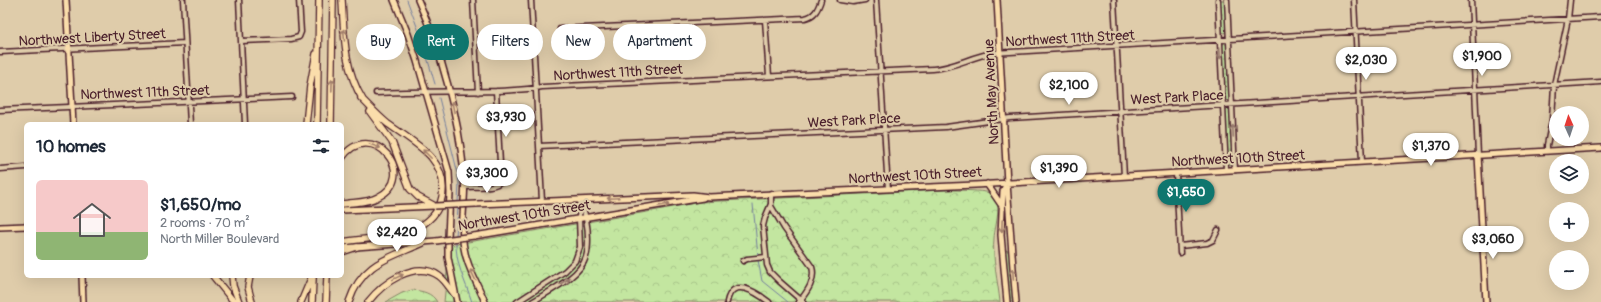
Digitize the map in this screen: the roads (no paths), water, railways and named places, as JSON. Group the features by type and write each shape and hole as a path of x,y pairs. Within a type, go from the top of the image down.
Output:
{"highway":[{"path":"317,122 320,38 319,0"},
{"path":"331,122 333,0"},
{"path":"342,0 347,63 352,80 361,98 392,142 410,189 427,205 435,206"},
{"path":"306,122 310,86 320,38"},
{"path":"344,247 411,231 433,216 442,201 443,194 441,174 430,157 376,114 361,98"},
{"path":"344,156 355,146 363,144 373,145 382,149 389,156 394,170 392,184 382,195 374,200 344,207"},
{"path":"349,302 360,281 378,262 423,243"},
{"path":"344,247 357,247"},
{"path":"368,302 379,289 396,278 408,273 420,271 427,271 439,276 455,295"},
{"path":"214,278 234,302"},
{"path":"232,278 235,294 239,302"},
{"path":"250,278 248,287 252,302"},
{"path":"301,302 311,278"},
{"path":"312,278 312,302"},
{"path":"326,302 327,278"}],"main road":[{"path":"66,0 73,122"},
{"path":"394,0 408,34 449,172 450,193 448,257 457,302"},
{"path":"418,0 433,36 450,92 462,156 465,187 463,247 466,258 485,302"},
{"name":"North May Avenue","path":"998,0 1007,183 1016,302"},
{"name":"Northwest 10th Street","path":"357,247 423,243 474,236 709,197 1007,183 1601,148"},
{"path":"1478,155 1486,302"},
{"name":"North May Avenue","path":"1007,183 1003,191 1001,246 1007,302"},
{"path":"987,184 1002,206"},
{"name":"Northwest 10th Street","path":"435,206 693,195 709,197"},
{"path":"344,207 427,205"},
{"path":"0,227 24,226"},
{"path":"1001,246 1011,245"},
{"path":"82,278 83,302"}],"street":[{"path":"183,0 190,122"},
{"path":"239,0 245,122"},
{"path":"241,41 291,39 298,37 301,32 299,0"},
{"path":"473,0 478,92"},
{"path":"531,0 542,201"},
{"path":"605,27 808,18 815,13 821,0"},
{"path":"840,0 853,2 865,0"},
{"path":"876,0 888,188"},
{"path":"1114,0 1124,176"},
{"path":"1218,0 1226,170"},
{"path":"1227,0 1235,170"},
{"path":"1354,0 1362,162"},
{"path":"1471,0 1478,155"},
{"path":"1547,151 1552,120 1554,85 1568,19 1570,0"},
{"name":"Northwest 11th Street","path":"376,93 425,91 478,92 769,76 939,69 982,55 1001,53 1601,17"},
{"path":"765,20 769,76"},
{"name":"Northwest Liberty Street","path":"0,52 185,43"},
{"name":"West Park Place","path":"539,146 946,127 1004,119 1120,111 1601,82"},
{"path":"465,187 494,186 500,182 496,91"},
{"name":"Northwest 11th Street","path":"0,110 292,97"},
{"path":"0,169 24,167"},
{"path":"1176,173 1180,253"},
{"path":"771,193 771,206 763,226 764,257 773,276 801,301 811,282 813,274 812,267 809,260 784,228 771,206"},
{"path":"532,302 570,278 583,264 588,250 587,217 580,200"},
{"path":"518,302 566,271 575,261 580,247 580,200"},
{"path":"1180,246 1207,243 1213,240 1218,230"},
{"path":"743,261 752,258 764,257"},
{"path":"727,302 728,295 731,292 741,288 756,292 769,302"}],"waterway":[{"path":"407,0 421,37 435,84"},
{"path":"439,98 457,170 459,182 458,203"},
{"path":"753,204 758,257"},
{"path":"456,237 458,206"},
{"path":"456,240 457,257 472,302"},
{"path":"758,260 762,281 788,302"}]}
